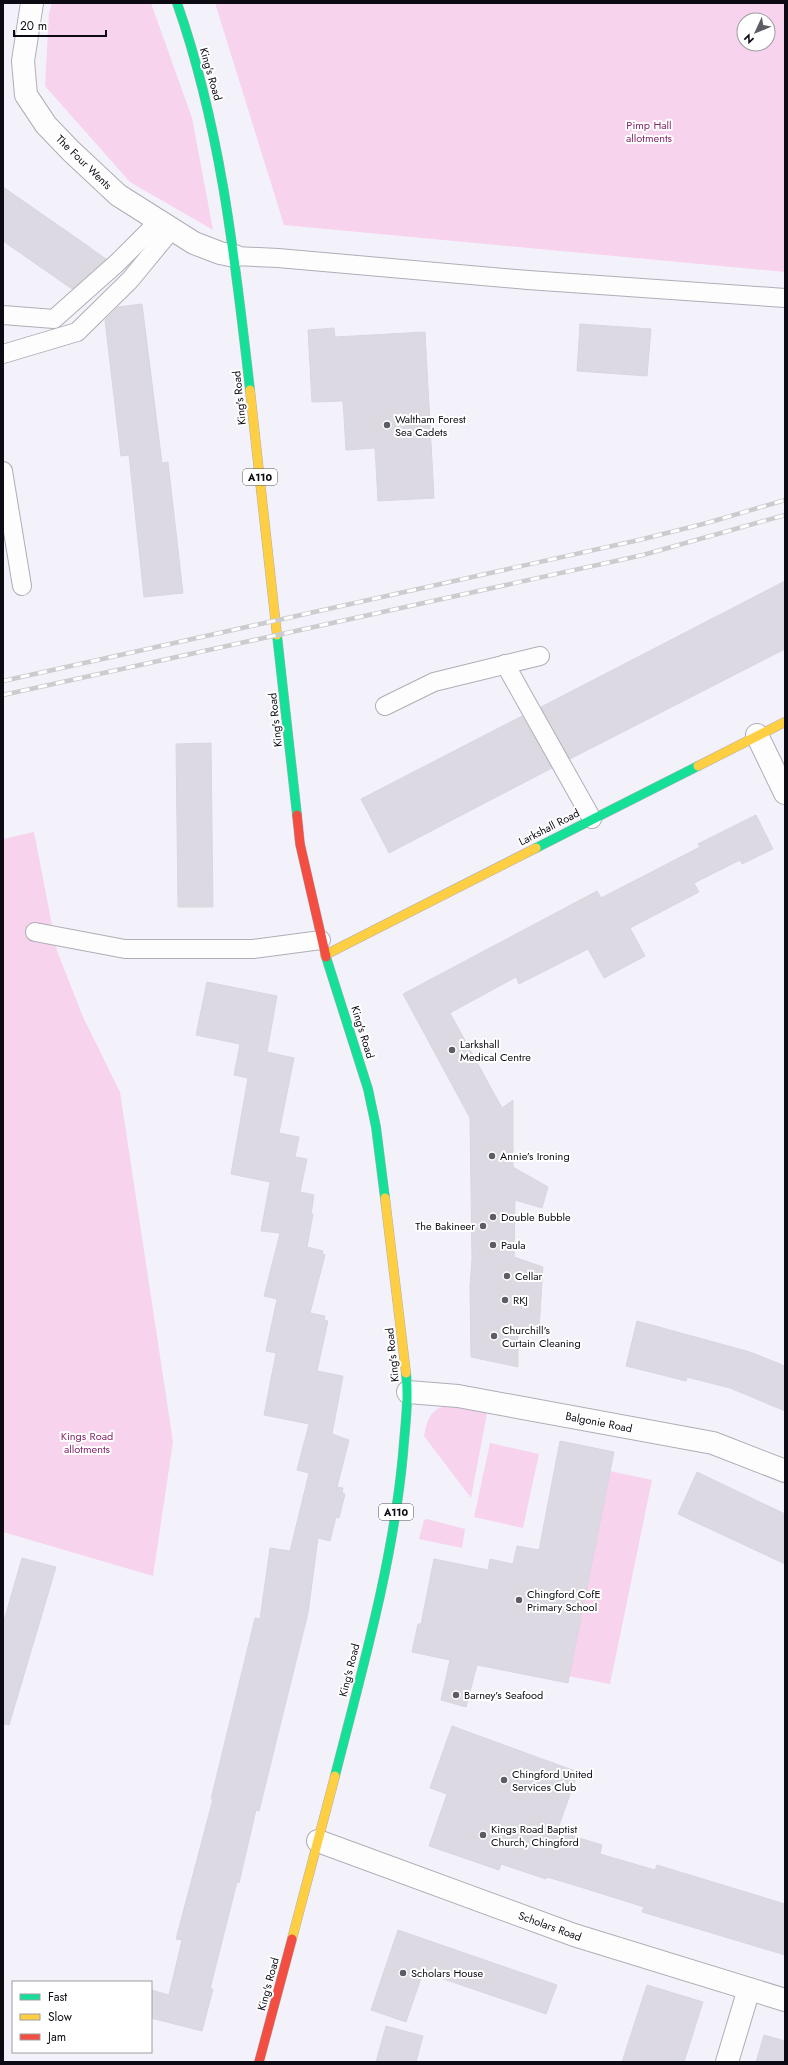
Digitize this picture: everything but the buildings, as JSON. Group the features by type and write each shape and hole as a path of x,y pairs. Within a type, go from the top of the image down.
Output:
{"main road":[{"name":"King's Road","path":"177,3 211,119 235,256 300,844 312,904 323,947 368,1089 376,1128 394,1262 408,1392 402,1473 392,1540 375,1617 318,1841 259,2062"},
{"name":"Larkshall Road","path":"323,947 592,819 785,722"}],"street":[{"name":"The Four Wents","path":"32,3 23,61 26,94 46,125 71,151 118,195 194,243 220,253 235,256"},
{"path":"757,735 785,793"},
{"name":"Balgonie Road","path":"408,1392 458,1396 714,1443 785,1471"},
{"name":"Scholars Road","path":"318,1841 574,1935 785,2000"},
{"path":"727,2062 749,1989"}],"lane":[{"path":"3,315 54,319 117,263 165,225"},
{"path":"3,354 77,332 130,280 165,225"},
{"path":"235,256 278,258 528,280 785,298"},
{"path":"3,472 22,586"},
{"path":"385,706 434,682 540,656"},
{"path":"506,664 592,819"},
{"path":"35,932 126,949 253,949 323,947"}],"green space":[{"path":"52,3 151,3 192,118 213,230 130,182 45,86 49,13"},
{"name":"Pimp Hall allotments","path":"215,3 785,3 785,272 284,225"},
{"name":"Kings Road allotments","path":"34,832 57,951 83,1017 120,1092 173,1442 153,1576 3,1532 3,839"},
{"path":"457,1402 488,1408 471,1498 424,1436 427,1422 433,1413 437,1409"},
{"path":"490,1443 539,1454 523,1528 474,1517"},
{"path":"610,1471 652,1480 610,1684 568,1676"},
{"path":"427,1519 465,1529 462,1548 419,1539 424,1520"}],"railway":[{"path":"3,681 639,540 707,523 785,500"},
{"path":"3,695 643,555 785,515"}],"traffic: fast":[{"path":"177,3 205,98 215,146 232,243 250,390"},
{"path":"277,635 297,815"},
{"path":"536,848 698,766"},
{"path":"326,957 368,1089 376,1127 385,1198"},
{"path":"335,1776 366,1656 392,1535 403,1454 407,1403 406,1373"}],"traffic: slow":[{"path":"250,390 277,635"},
{"path":"698,766 785,722"},
{"path":"325,955 536,848"},
{"path":"385,1198 406,1373"},
{"path":"292,1939 335,1776"}],"traffic: jam":[{"path":"297,815 300,844 326,957"},
{"path":"259,2062 292,1939"}],"place":[{"name":"Waltham Forest Sea Cadets","path":"387,425"},
{"name":"Larkshall Medical Centre","path":"452,1050"},
{"name":"Annie’s Ironing","path":"492,1156"},
{"name":"Double Bubble","path":"493,1217"},
{"name":"The Bakineer","path":"483,1226"},
{"name":"Paula","path":"493,1245"},
{"name":"Cellar","path":"507,1276"},
{"name":"RKJ","path":"505,1300"},
{"name":"Churchill’s Curtain Cleaning","path":"494,1336"},
{"name":"Chingford CofE Primary School","path":"519,1600"},
{"name":"Barney’s Seafood","path":"456,1695"},
{"name":"Chingford United Services Club","path":"504,1780"},
{"name":"Kings Road Baptist Church, Chingford","path":"483,1835"},
{"name":"Scholars House","path":"403,1973"}]}
